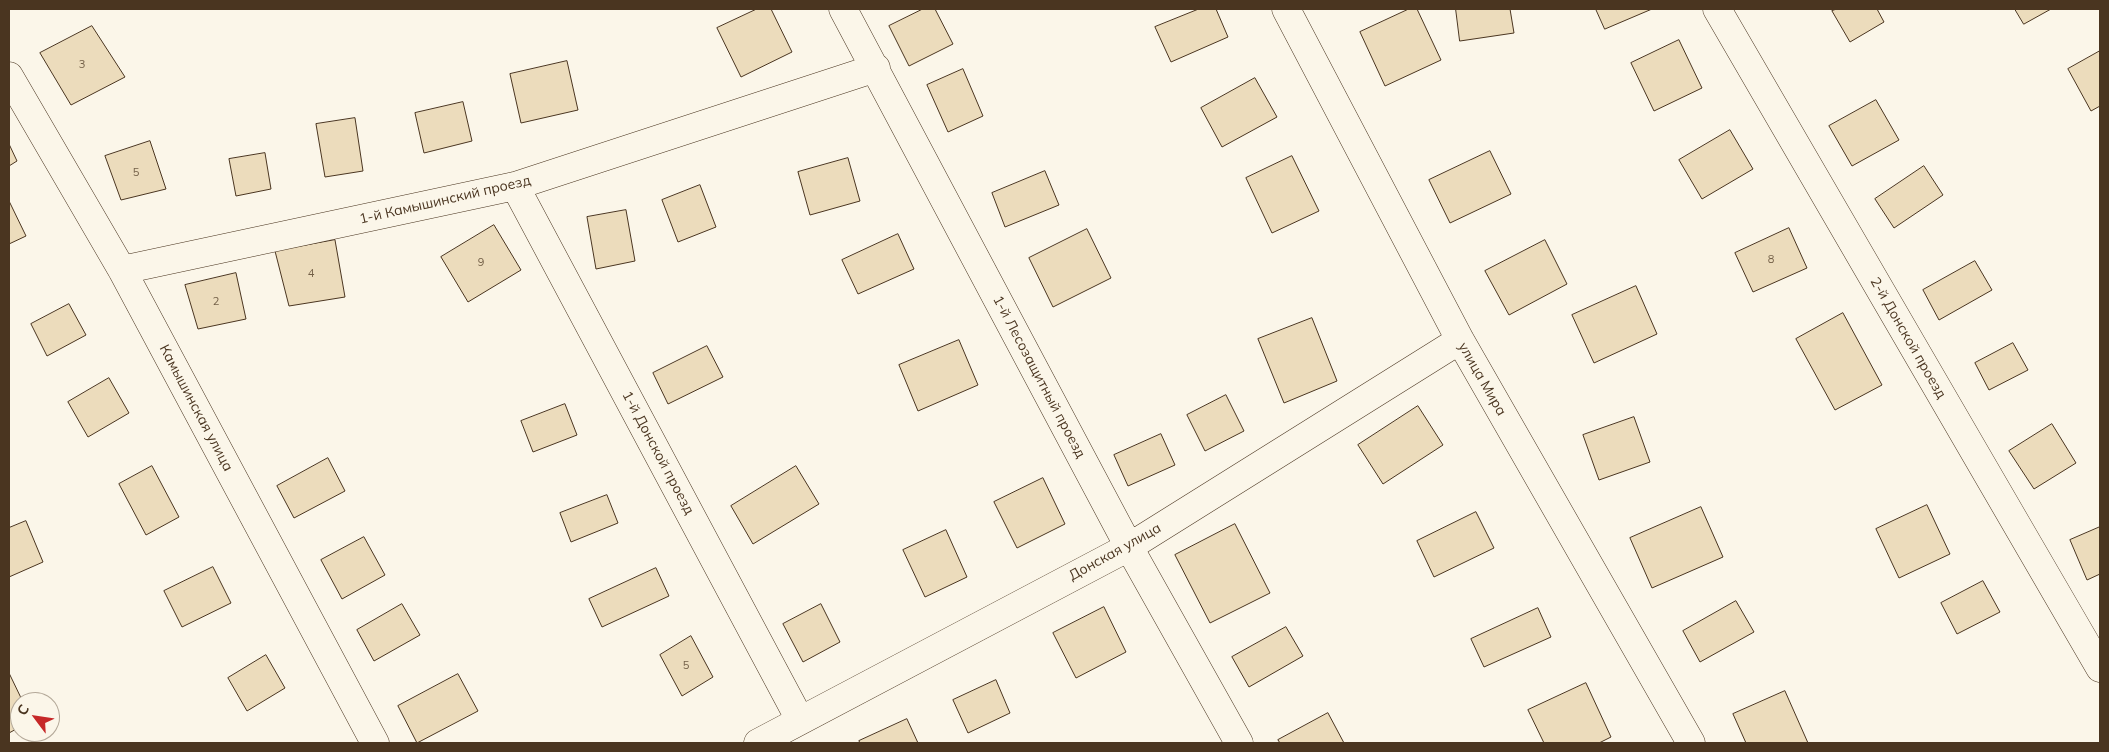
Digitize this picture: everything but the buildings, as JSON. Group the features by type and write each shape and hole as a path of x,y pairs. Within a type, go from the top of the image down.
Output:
{"street":[{"name":"1-й Лесозащитный проезд","path":"843,9 1129,547 1239,743"},
{"name":"улица Мира","path":"1286,9 1460,340 1691,743"},
{"name":"2-й Донской проезд","path":"1717,9 2100,668"},
{"name":"1-й Камышинский проезд","path":"122,270 515,186 876,68"},
{"name":"Камышинская улица","path":"9,76 122,270 375,743"},
{"name":"1-й Донской проезд","path":"515,186 800,720"},
{"name":"Донская улица","path":"758,743 1129,547 1460,340"}]}
